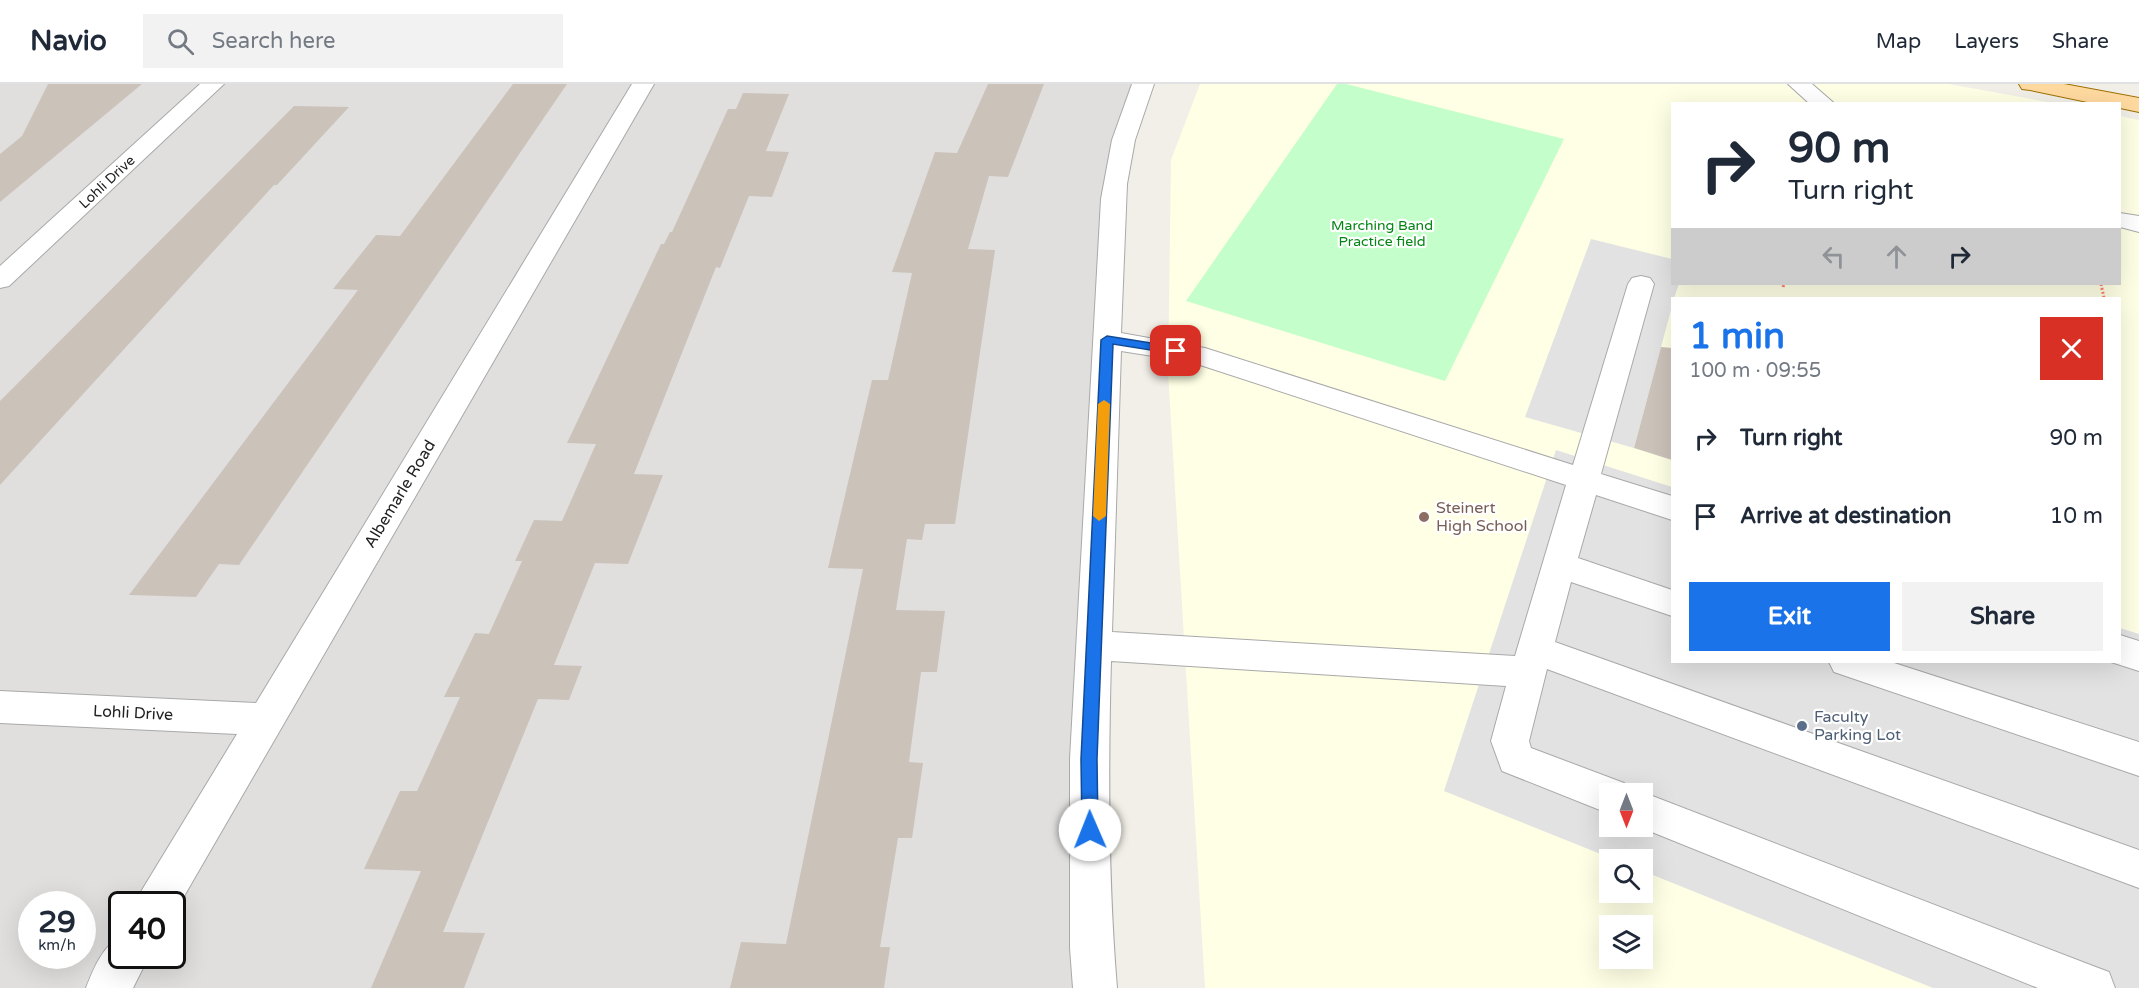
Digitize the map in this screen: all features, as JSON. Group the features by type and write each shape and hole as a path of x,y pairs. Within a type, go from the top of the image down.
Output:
{"main road":[{"path":"2030,84 2139,105"}],"street":[{"name":"Lohli Drive","path":"0,280 213,84"},
{"name":"Albemarle Road","path":"165,891 643,84"},
{"path":"1095,988 1092,948 1089,759 1116,168 1127,125 1143,84"},
{"path":"1799,84 1822,102"},
{"path":"2121,220 2139,224"},
{"path":"1599,792 1516,759 1510,741 1531,661 1641,284"},
{"path":"1107,340 1195,354 1671,508"},
{"path":"1559,565 1671,603"},
{"path":"1094,645 1531,661 2139,869"},
{"path":"2121,650 2139,656"},
{"path":"1850,663 2139,759"},
{"name":"Lohli Drive","path":"0,707 266,719"},
{"path":"1653,814 2093,988"},
{"path":"108,988 119,969"}],"shaded area":[{"path":"0,84 1143,84 1127,125 1095,988 0,988"},
{"name":"Steinert High School","path":"1200,84 1949,84 2048,102 1671,102 1671,285 2121,285 2121,116 2139,120 2139,988 1205,988 1168,372 1171,160"},
{"path":"1591,239 1671,259 1671,285 1679,285 1674,297 1671,297 1671,310 1634,448 1525,417"},
{"name":"Faculty Parking Lot","path":"1556,450 1671,487 1671,663 2121,663 2121,628 2139,634 2139,988 1933,988 1653,875 1653,849 1599,849 1599,853 1444,791"}],"green space":[{"name":"Marching Band Practice field","path":"1337,84 1346,84 1564,139 1445,381 1186,301"}],"building":[{"path":"48,84 142,84 0,202 0,154 22,136"},
{"path":"513,84 567,84 239,565 219,564 196,597 129,595 358,290 333,289 376,235 400,236"},
{"path":"988,84 1044,84 1008,177 989,176 968,249 995,250 955,524 925,524 922,540 907,539 896,610 945,611 937,672 921,672 909,762 923,763 912,838 898,838 880,947 890,947 884,988 730,988 741,942 786,944 863,569 828,568 872,380 888,380 912,273 892,272 935,152 957,153"},
{"path":"743,93 789,94 766,151 789,152 772,197 749,196 720,268 716,267 634,474 663,475 628,564 595,563 554,665 582,666 569,700 538,699 443,932 485,933 464,988 371,988 421,871 364,869 400,791 417,791 460,697 444,697 475,633 489,634 522,561 515,561 534,520 562,521 596,444 567,443 661,244 664,244 672,232 728,109 736,109"},
{"path":"294,106 349,107 277,185 274,185 0,485 0,401"},
{"path":"1661,347 1671,348 1671,460 1634,448"}],"slow traffic":[{"path":"1099,516 1104,404"}],"place":[{"name":"Steinert High School","path":"1424,517"},
{"name":"Faculty Parking Lot","path":"1802,726"}],"route":[{"path":"1090,830 1089,759 1107,340 1176,351"}]}
